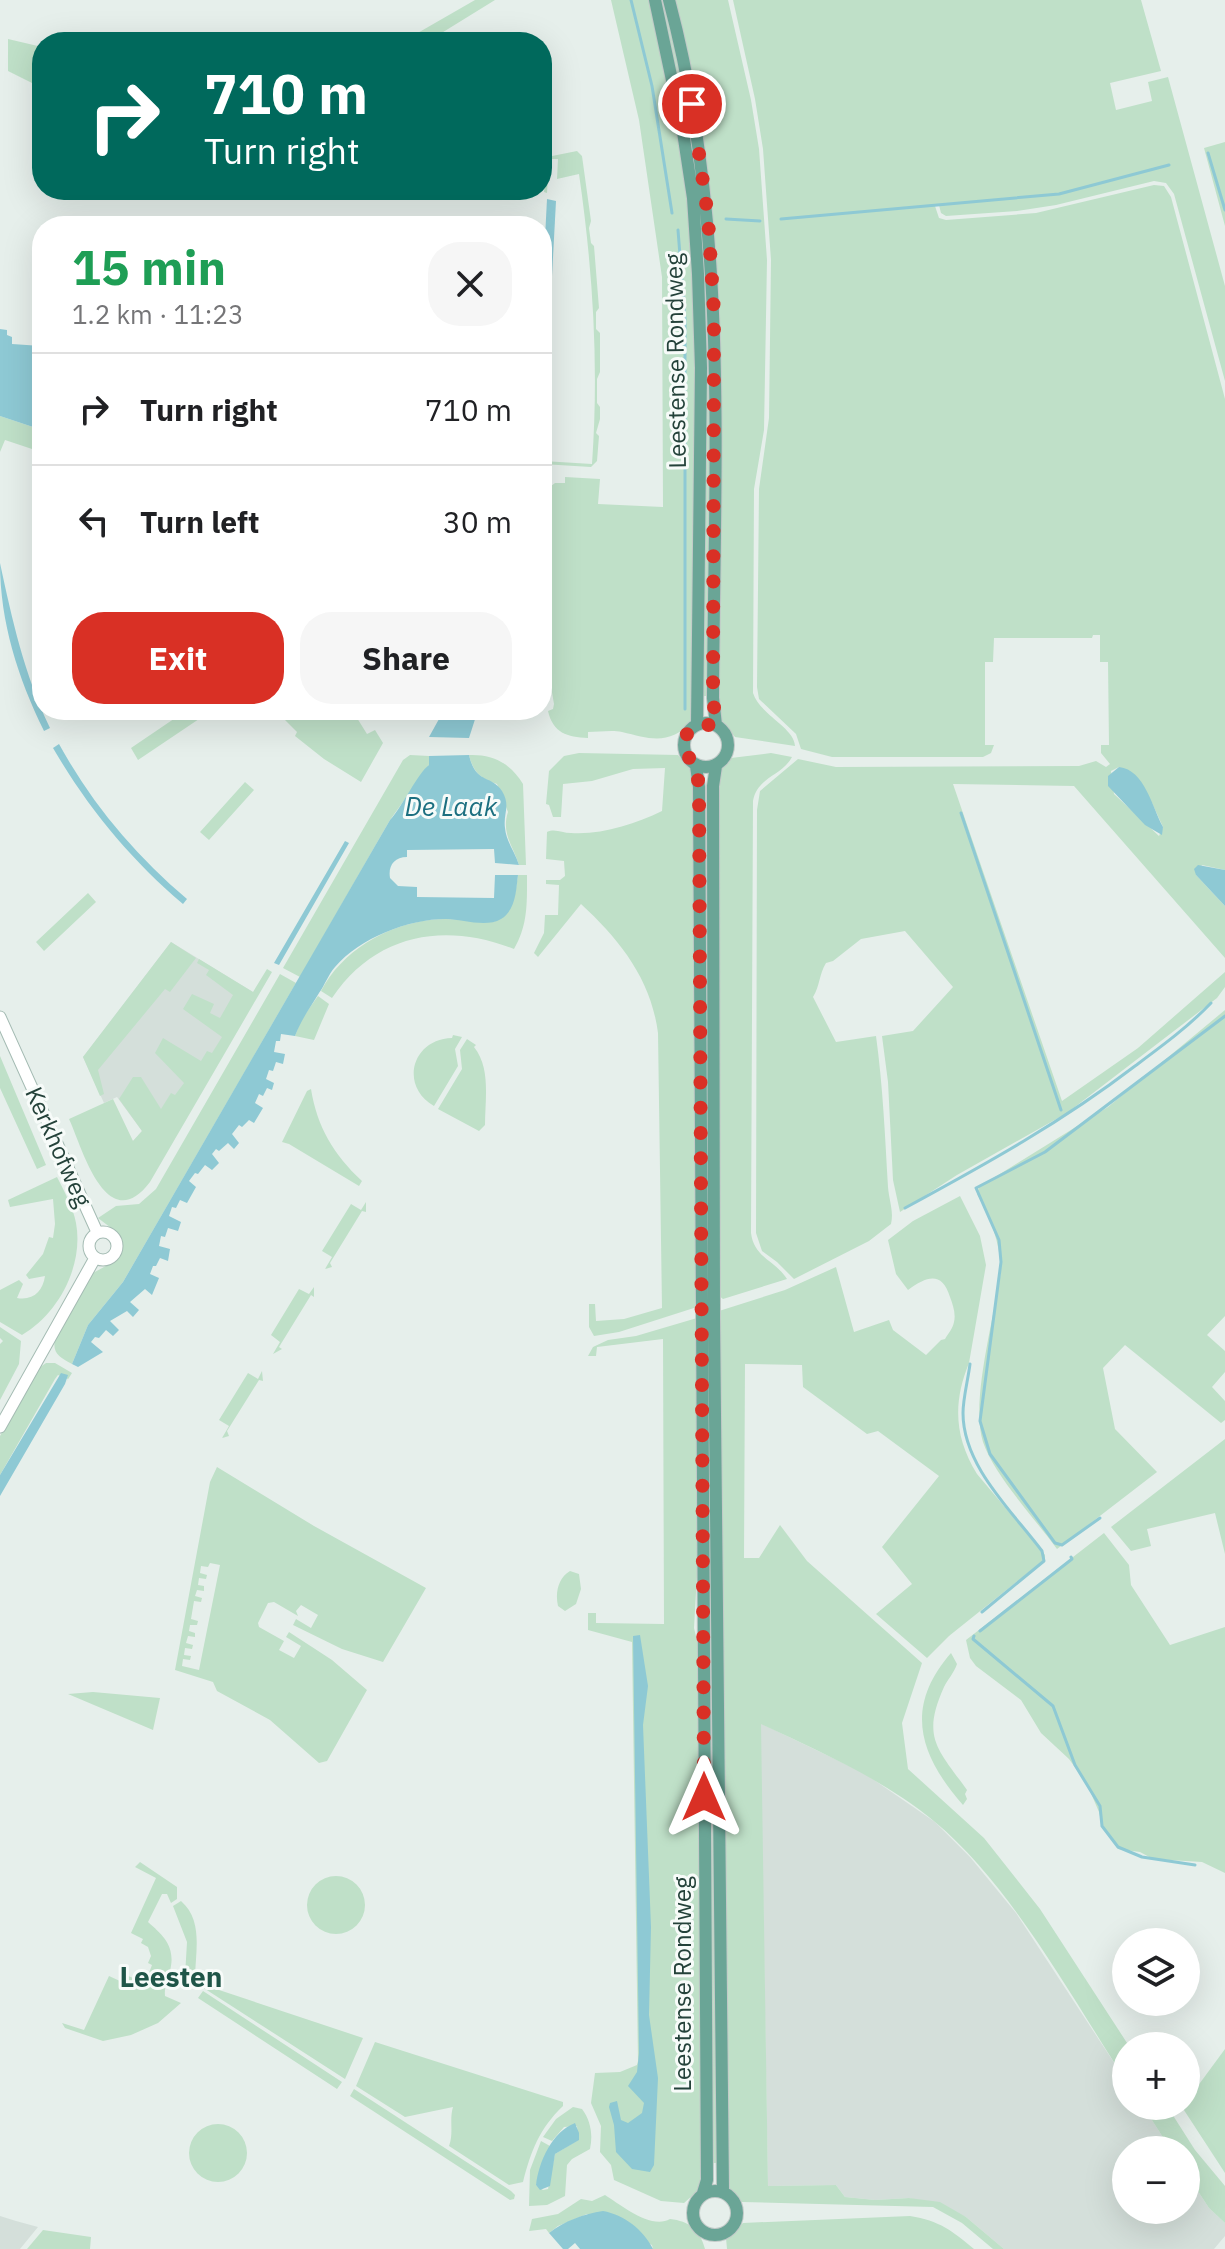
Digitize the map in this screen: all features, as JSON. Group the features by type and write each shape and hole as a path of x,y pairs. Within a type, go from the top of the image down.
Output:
{"main road":[{"name":"Leestense Rondweg","path":"655,0 683,132 693,198 698,274 701,400 697,725"},
{"name":"Leestense Rondweg","path":"669,0 697,130 710,236 714,325 713,698 716,725"},
{"path":"697,725 716,725 726,734 727,755 716,766 696,766 686,754 684,743 687,734 697,725"},
{"name":"Leestense Rondweg","path":"696,766 700,803 700,1318 707,2180 703,2193"},
{"name":"Leestense Rondweg","path":"716,766 713,786 714,1318 723,2192"},
{"path":"722,2249 724,2233 736,2220 735,2202 723,2192 712,2190 703,2193 694,2204 696,2225 708,2234 724,2233"},
{"path":"708,2234 708,2249"}],"street":[{"name":"Kerkhofweg","path":"0,1017 97,1232"},
{"path":"97,1232 108,1232 117,1247 112,1257 106,1260 95,1258 90,1253 89,1242 97,1232"},
{"path":"0,1427 95,1258"}],"shaded area":[{"path":"171,942 253,992 148,1175 133,1141 142,1131 117,1097 104,1103 83,1057"},
{"path":"760,1723 864,1773 935,1822 970,1857 1016,1913 1112,2060 1112,2120 1152,2120 1162,2136 1112,2136 1112,2224 1200,2224 1200,2194 1225,2223 1225,2236 1214,2249 1004,2249 966,2217 909,2198 875,2200 845,2197 836,2185 768,2186"},
{"path":"0,2216 38,2227 20,2249 0,2249"}],"green space":[{"path":"475,0 495,0 443,32 419,32"},
{"path":"611,0 651,0 684,156 696,311 694,720 668,737 642,737 614,731 588,732 588,738 562,732 551,720 554,704 552,485 565,483 565,477 600,479 598,504 663,507 662,277 639,120"},
{"path":"658,0 666,0 698,160 711,316 711,696 703,696 701,262"},
{"path":"672,0 728,0 751,100 759,149 767,260 764,430 754,489 753,693 762,708 789,733 795,746 735,737 718,716 716,299"},
{"path":"733,0 1141,0 1161,71 1110,83 1116,110 1152,101 1148,82 1168,77 1225,286 1225,381 1174,194 1166,183 1154,181 1056,205 1017,211 946,216 941,213 939,205 935,206 939,218 946,220 1036,213 1154,185 1164,186 1171,197 1225,399 1225,870 1202,865 1196,875 1225,906 1225,958 1074,786 953,784 1062,1101 1138,1048 1225,972 1225,987 1217,998 1067,1113 957,1175 900,1212 893,1180 888,1082 882,1036 913,1031 953,987 905,931 861,939 826,963 813,997 836,1042 876,1036 891,1224 869,1241 794,1279 762,1251 756,1233 757,810 760,791 798,759 836,767 1079,766 1096,761 1106,767 1110,764 1101,753 1101,745 1109,745 1108,662 1100,662 1100,635 1093,635 1092,638 994,638 993,662 985,662 985,745 994,745 991,753 983,757 832,757 801,749 796,734 759,699 759,489 769,418 771,260 763,149","holes":["1119,767 1152,803 1163,827 1159,836 1114,794 1111,771"]},
{"path":"8,39 32,45 32,83 8,71"},
{"path":"1225,142 1225,226 1204,148"},
{"path":"577,151 582,156 591,221 589,228 594,246 599,308 596,312 596,329 600,333 597,403 600,419 596,433 599,436 597,461 591,467 552,465 552,462 592,464 595,391 588,246 579,174 557,179 558,159 552,159 552,156"},
{"path":"0,416 32,427 32,449 5,440 0,452"},
{"path":"172,720 198,720 138,760 131,748"},
{"path":"285,720 358,720 367,734 375,730 383,743 361,782 324,759 295,736 297,732"},
{"path":"579,753 678,755 694,774 697,1307 619,1332 594,1336 589,1327 589,1304 595,1304 596,1321 624,1319 662,1308 658,1033 648,995 632,962 581,904 538,957 534,953 544,933 545,915 558,915 559,885 546,884 546,880 560,880 565,876 564,861 546,859 547,832 606,830 662,811 665,768 633,769 592,781 563,784 561,817 553,817 546,804 549,771 564,756"},
{"path":"771,753 792,757 759,787 753,801 751,1233 756,1248 787,1279 723,1299 717,1294 716,779 731,758"},
{"path":"410,755 429,756 429,765 390,820 300,977 283,968 403,760"},
{"path":"469,755 500,761 523,784 526,865 519,865 509,839 506,826 508,812 497,784 478,774"},
{"path":"245,782 254,790 209,840 200,832"},
{"path":"518,875 527,875 527,904 522,931 514,949 463,936 414,939 369,959 332,998 321,991 353,953 397,928 437,919 493,922 500,918 512,903"},
{"path":"88,893 96,902 44,951 36,942"},
{"path":"171,942 196,958 170,992 165,989 98,1070 104,1094 100,1096 83,1057"},
{"path":"199,959 253,992 267,969 272,972 150,1182 134,1197 120,1200 108,1194 98,1182 69,1119 113,1099 133,1141 142,1131 119,1099 133,1077 141,1077 161,1109 171,1093 175,1095 184,1083 155,1053 163,1038 201,1061 207,1051 212,1053 222,1037 183,1009 192,994 214,1004 210,1013 220,1018 233,995 206,975 209,970 197,963"},
{"path":"280,974 296,983 123,1282 88,1325 72,1364 56,1352 55,1339 93,1273 115,1261 121,1252 119,1234 98,1218 116,1206 139,1204 156,1189"},
{"path":"318,996 329,1004 314,1040 295,1036 301,1020"},
{"path":"1225,1010 1225,1316 1207,1335 1225,1351 1225,1372 1212,1387 1225,1401 1225,1420 1221,1423 1125,1345 1103,1368 1115,1429 1157,1472 1057,1549 1006,1483 983,1442 979,1405 981,1382 1001,1271 994,1231 977,1194 979,1187 1108,1107"},
{"path":"453,1035 462,1037 455,1049 458,1066 434,1106 416,1087 415,1065 427,1046"},
{"path":"467,1039 476,1045 474,1047 485,1074 485,1125 479,1131 438,1109 462,1069 460,1050"},
{"path":"0,1056 46,1165 37,1169 0,1088"},
{"path":"311,1089 322,1128 343,1161 362,1181 359,1186 282,1142 307,1091"},
{"path":"57,1177 75,1217 76,1256 66,1287 57,1302 47,1315 22,1335 0,1322 0,1290 19,1280 23,1284 17,1298 23,1299 36,1294 42,1286 45,1276 29,1279 26,1275 43,1254 49,1237 53,1238 53,1199 10,1207 8,1200"},
{"path":"960,1196 980,1236 986,1265 969,1363 960,1392 960,1433 977,1474 1045,1555 1045,1559 949,1636 927,1658 876,1614 912,1584 882,1547 939,1476 878,1431 867,1434 803,1387 802,1365 745,1364 744,1558 759,1558 780,1525 807,1561 922,1663 902,1723 908,1769 984,1838 1040,1909 1120,2032 1112,2032 1112,2059 1015,1910 963,1848 935,1822 894,1792 851,1767 761,1724 768,2186 836,2185 845,2197 940,2202 966,2217 1004,2249 993,2249 962,2223 933,2207 742,2202 725,2188 719,1311 785,1290 836,1267 854,1332 889,1320 893,1330 926,1355 945,1339 952,1329 955,1316 943,1283 928,1279 908,1290 896,1274 888,1240 913,1221"},
{"path":"366,1202 366,1212 362,1211 330,1263 332,1267 325,1269 332,1257 322,1251 351,1204 361,1210"},
{"path":"314,1287 314,1297 311,1295 279,1347 282,1349 273,1354 280,1342 271,1335 299,1289 309,1294"},
{"path":"697,1318 698,1557 694,1628 699,1649 702,2172 701,2188 684,2203 661,2201 614,2180 611,2165 600,2152 601,2126 591,2103 595,2073 620,2072 637,2065 638,2061 632,1642 588,1630 588,1613 596,1613 596,1623 664,1624 663,1339 597,1347 596,1356 588,1356 593,1347 608,1340 636,1336"},
{"path":"704,1318 711,1318 718,2163 710,2163"},
{"path":"0,1327 21,1341 19,1364 0,1400 0,1344 3,1341"},
{"path":"46,1363 55,1363 72,1373 65,1384 68,1379 58,1375 55,1379 0,1475 0,1436 39,1368"},
{"path":"262,1371 263,1381 259,1380 227,1431 229,1436 222,1438 229,1426 219,1420 248,1373 258,1379"},
{"path":"1225,1439 1225,1554 1215,1513 1147,1529 1151,1546 1131,1551 1111,1527"},
{"path":"217,1467 314,1526 426,1588 383,1662 342,1649 293,1625 296,1619 311,1628 318,1615 301,1605 296,1611 298,1616 274,1602 268,1603 258,1623 259,1627 284,1641 279,1650 294,1658 301,1646 286,1637 289,1632 332,1660 367,1690 327,1761 319,1763 270,1720 217,1691 213,1682 175,1670 210,1482","holes":["210,1563 220,1565 199,1670 182,1666 183,1659 190,1660 191,1656 184,1655 185,1648 192,1649 193,1645 186,1643 188,1636 195,1637 195,1633 189,1631 190,1625 197,1625 198,1621 191,1619 194,1601 201,1602 202,1598 195,1596 197,1590 204,1591 204,1586 198,1585 199,1578 206,1579 207,1575 200,1573 201,1566 208,1567"]},
{"path":"1104,1533 1129,1565 1131,1585 1170,1645 1225,1627 1225,1873 1202,1862 1153,1859 1140,1852 1118,1849 1103,1828 1087,1784 1069,1759 1041,1733 1021,1700 970,1658 966,1640"},
{"path":"570,1571 579,1574 581,1589 576,1604 565,1611 558,1606 557,1591"},
{"path":"951,1653 957,1664 937,1704 934,1731 941,1753 967,1790 963,1805 936,1768 923,1731 922,1712 927,1693 936,1673"},
{"path":"93,1692 160,1698 153,1730 68,1694"},
{"path":"140,1862 177,1887 177,1899 171,1903 167,1894 162,1894 148,1922 164,1937 170,1949 171,1963 165,1996 181,2003 158,2023 131,2035 103,2041 65,2028 62,2023 84,2030 109,1976 122,1982 126,1975 133,1978 141,1970 149,1973 152,1965 148,1963 151,1956 148,1947 141,1943 143,1939 131,1933 156,1878 135,1867"},
{"path":"336,1876 357,1884 365,1905 357,1926 336,1934 315,1926 307,1905 315,1884"},
{"path":"181,1901 196,1928 195,1980 363,2038 345,2079 185,1976 187,1942 173,1906"},
{"path":"203,1991 342,2082 337,2089 198,1998"},
{"path":"375,2042 563,2102 537,2141 523,2182 509,2185 449,2146 453,2107 405,2117 356,2086"},
{"path":"1225,2049 1225,2173 1190,2120 1200,2120 1200,2083"},
{"path":"354,2089 511,2191 514,2199 510,2200 350,2096"},
{"path":"573,2107 582,2109 587,2118 591,2133 590,2149 567,2165 565,2196 547,2205 529,2206 530,2170 541,2141 550,2146 536,2185 543,2190 548,2189 555,2154 578,2140 577,2126 564,2127 552,2141 543,2137 556,2119"},
{"path":"1152,2120 1176,2120 1186,2136 1162,2136"},
{"path":"218,2124 239,2132 247,2153 239,2174 218,2182 197,2174 189,2153 197,2132"},
{"path":"1200,2156 1225,2186 1225,2223 1200,2194"},
{"path":"605,2195 645,2219 662,2222 670,2219 688,2224 697,2232 705,2249 653,2249 652,2245 587,2214 549,2233 546,2229 529,2231 532,2219 558,2214 581,2199 592,2201"},
{"path":"910,2216 945,2227 974,2249 727,2249 726,2238 743,2223"},
{"path":"43,2230 91,2237 90,2249 27,2249"}],"water":[{"path":"547,200 556,201 552,276 552,216 546,216"},
{"path":"0,329 7,330 12,344 32,345 32,427 0,416"},
{"path":"0,563 14,626 32,683 32,704 12,649"},
{"path":"39,720 46,720 50,728 44,731"},
{"name":"De Laak","path":"438,720 475,720 469,738 429,737"},
{"path":"59,744 100,808 150,865 187,899 183,904 145,869 96,812 53,748"},
{"name":"De Laak","path":"469,755 476,771 498,786 505,796 506,833 519,865 495,863 494,849 407,850 407,857 393,863 390,878 398,886 417,887 417,897 494,898 495,875 518,875 510,910 501,919 488,923 446,919 416,922 371,939 335,967 295,1036 281,1034 280,1041 276,1041 274,1052 285,1054 283,1064 276,1062 273,1071 269,1070 266,1079 274,1083 272,1090 267,1088 263,1096 259,1094 255,1103 263,1108 254,1123 249,1120 242,1127 239,1125 232,1134 239,1143 234,1149 228,1143 219,1151 216,1149 212,1154 219,1163 212,1170 205,1165 198,1174 195,1173 189,1181 196,1187 187,1203 180,1200 176,1208 172,1207 169,1216 181,1222 178,1231 168,1228 165,1237 161,1236 159,1246 170,1249 168,1261 160,1258 153,1266 150,1274 159,1278 152,1295 145,1289 130,1302 139,1310 133,1317 127,1311 110,1321 119,1330 113,1336 106,1330 99,1338 95,1337 91,1342 103,1352 78,1367 72,1364 88,1325 123,1282 390,820 429,765 429,756"},
{"path":"1119,767 1135,775 1147,791 1163,827 1162,835 1145,825 1108,786 1108,776"},
{"path":"345,841 349,843 279,965 274,963"},
{"path":"1198,865 1225,870 1225,906 1196,875 1194,869"},
{"path":"61,1373 68,1375 65,1384 0,1496 0,1475"},
{"path":"640,1635 648,1686 643,1725 651,1927 649,2015 658,2078 654,2165 650,2172 632,2169 616,2152 609,2107 610,2103 617,2101 621,2120 628,2123 642,2113 644,2103 628,2086 637,2072 639,2053 633,1636"},
{"path":"575,2123 579,2140 555,2154 550,2186 540,2190 536,2185 548,2148 560,2133"},
{"path":"603,2211 632,2224 653,2249 580,2249 575,2243 563,2249 549,2233 574,2219"}],"waterway":[{"path":"631,0 652,86 672,213"},
{"path":"1208,153 1225,210"},
{"path":"781,219 1059,194 1169,165"},
{"path":"726,219 760,221"},
{"path":"678,230 685,319 685,709"},
{"path":"961,813 1061,1110"},
{"path":"905,1208 1080,1106 1165,1044 1211,1003"},
{"path":"1100,1518 1062,1545 1055,1543 990,1454 980,1421 1001,1262 999,1240 976,1188 1045,1152 1225,1016"},
{"path":"970,1364 963,1413 971,1451 991,1487 1042,1551 1044,1561 982,1612"},
{"path":"980,1631 1071,1557"},
{"path":"974,1636 973,1639 1053,1706 1075,1765 1100,1806 1102,1826 1118,1847 1142,1857 1195,1865"}],"district":[{"name":"Leesten","path":"171,1977"}],"route":[{"path":"692,104 710,236 714,312 713,698 716,725 697,725 687,734 684,743 686,754 699,775 704,1797"}]}
